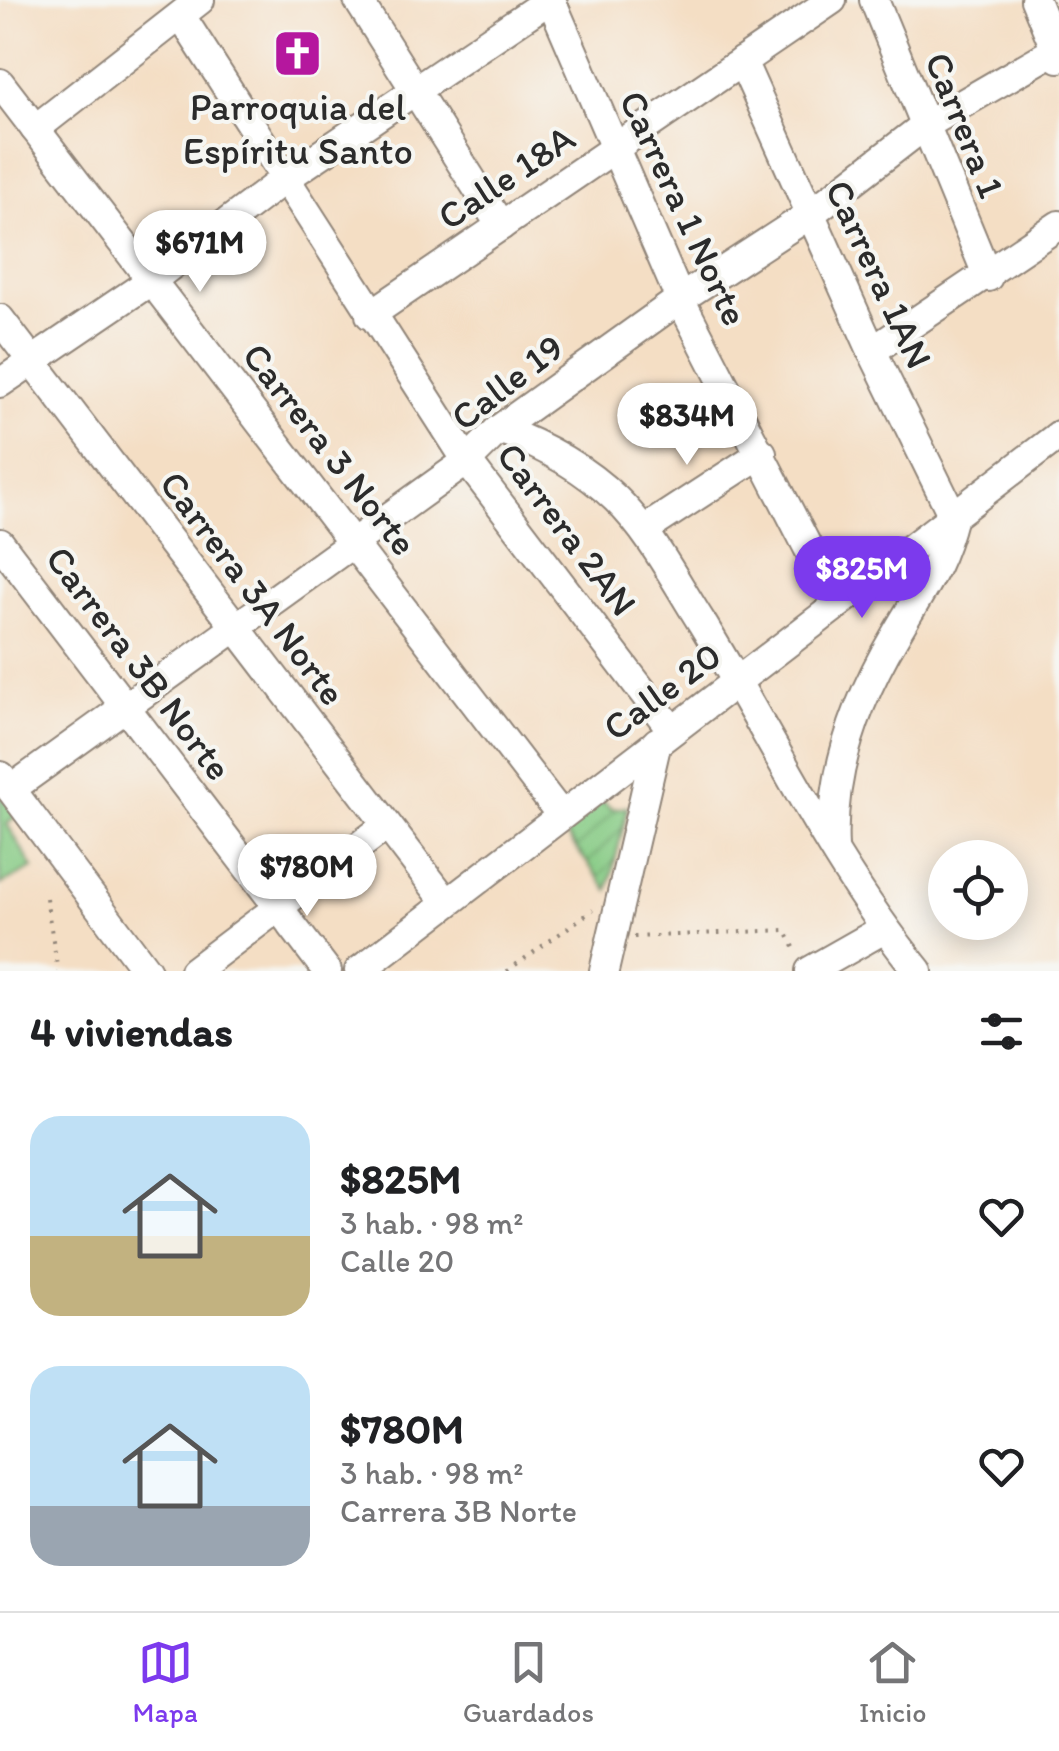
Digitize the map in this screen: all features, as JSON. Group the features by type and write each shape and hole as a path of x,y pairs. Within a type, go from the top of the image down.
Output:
{"street":[{"path":"358,0 501,226"},
{"path":"0,383 152,280 283,180 550,0"},
{"name":"Carrera 1 Norte","path":"550,0 680,298 837,604"},
{"name":"Calle 18A","path":"370,315 832,0"},
{"name":"Carrera 1","path":"874,0 988,277"},
{"path":"1035,0 1058,52"},
{"path":"35,129 191,8"},
{"name":"Carrera 2AN","path":"191,8 283,180 370,315 467,461 664,736"},
{"name":"Calle 19","path":"5,782 125,707 467,461 500,429 680,298 809,215 924,126 1058,52"},
{"name":"Carrera 1AN","path":"742,61 872,351 953,516"},
{"name":"Carrera 3 Norte","path":"0,83 561,815"},
{"path":"872,351 1059,226"},
{"name":"Carrera 3A Norte","path":"0,319 447,902"},
{"path":"500,429 557,455 590,477 644,530 834,850 884,929 918,971"},
{"name":"Calle 20","path":"360,971 1059,435"},
{"path":"644,530 762,453"},
{"path":"834,850 835,800 856,716 894,636 941,563 953,516"},
{"name":"Carrera 3B Norte","path":"0,543 327,971"},
{"path":"604,971 664,736"},
{"path":"5,782 147,971"},
{"path":"194,971 387,824"},
{"path":"805,964 884,929"}],"path":[{"path":"507,971 623,888"},
{"path":"46,898 58,971"},
{"path":"614,938 785,930 805,964"}],"green space":[{"path":"0,792 17,815 7,824 33,868 0,885"},
{"path":"603,801 611,809 628,807 608,890 560,827"}],"place":[{"name":"Parroquia del Espíritu Santo","path":"298,53"}]}
